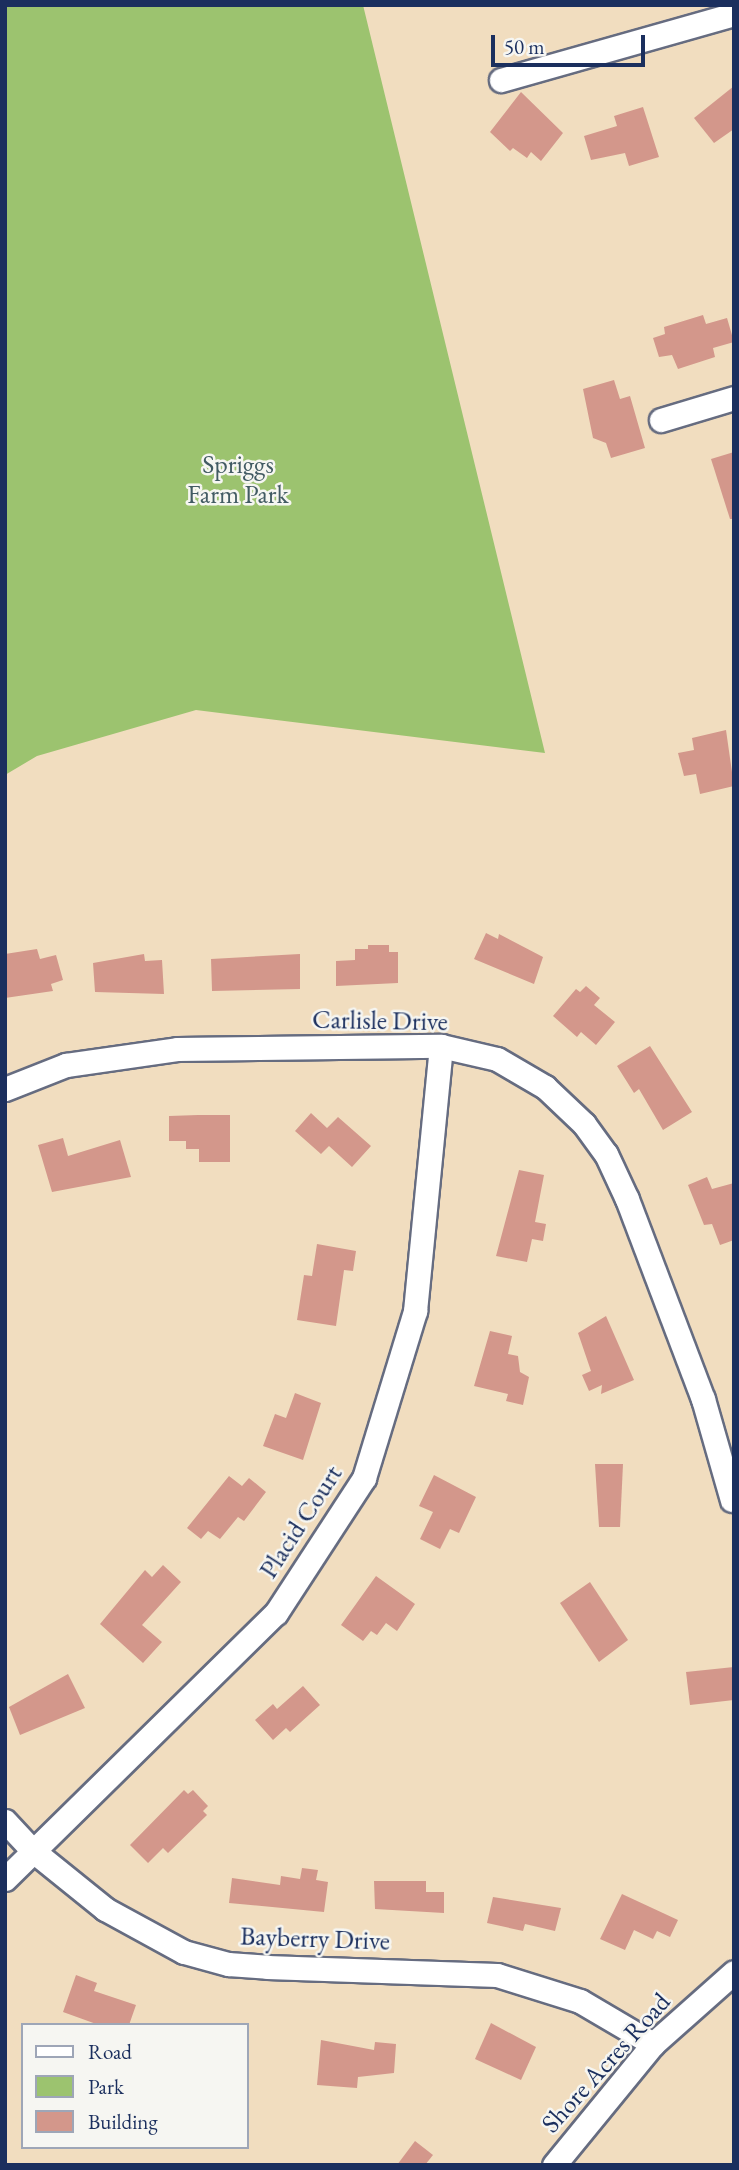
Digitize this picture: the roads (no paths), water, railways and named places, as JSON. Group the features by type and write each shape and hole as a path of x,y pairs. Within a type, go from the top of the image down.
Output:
{"street":[{"path":"502,80 734,14"},
{"path":"660,420 734,398"},
{"name":"Carlisle Drive","path":"5,1089 66,1065 116,1055 177,1049 441,1046 497,1059 545,1087 584,1124 606,1154 627,1199 703,1399 732,1500"},
{"name":"Placid Court","path":"5,1879 275,1613 364,1478 415,1311 441,1046"},
{"name":"Bayberry Drive","path":"5,1821 32,1850 105,1909 184,1952 228,1964 267,1968 497,1975 580,2001 653,2045"},
{"name":"Shore Acres Road","path":"554,2165 653,2045 734,1972"}],"park label":[{"name":"Spriggs Farm Park","path":"238,480"}]}
